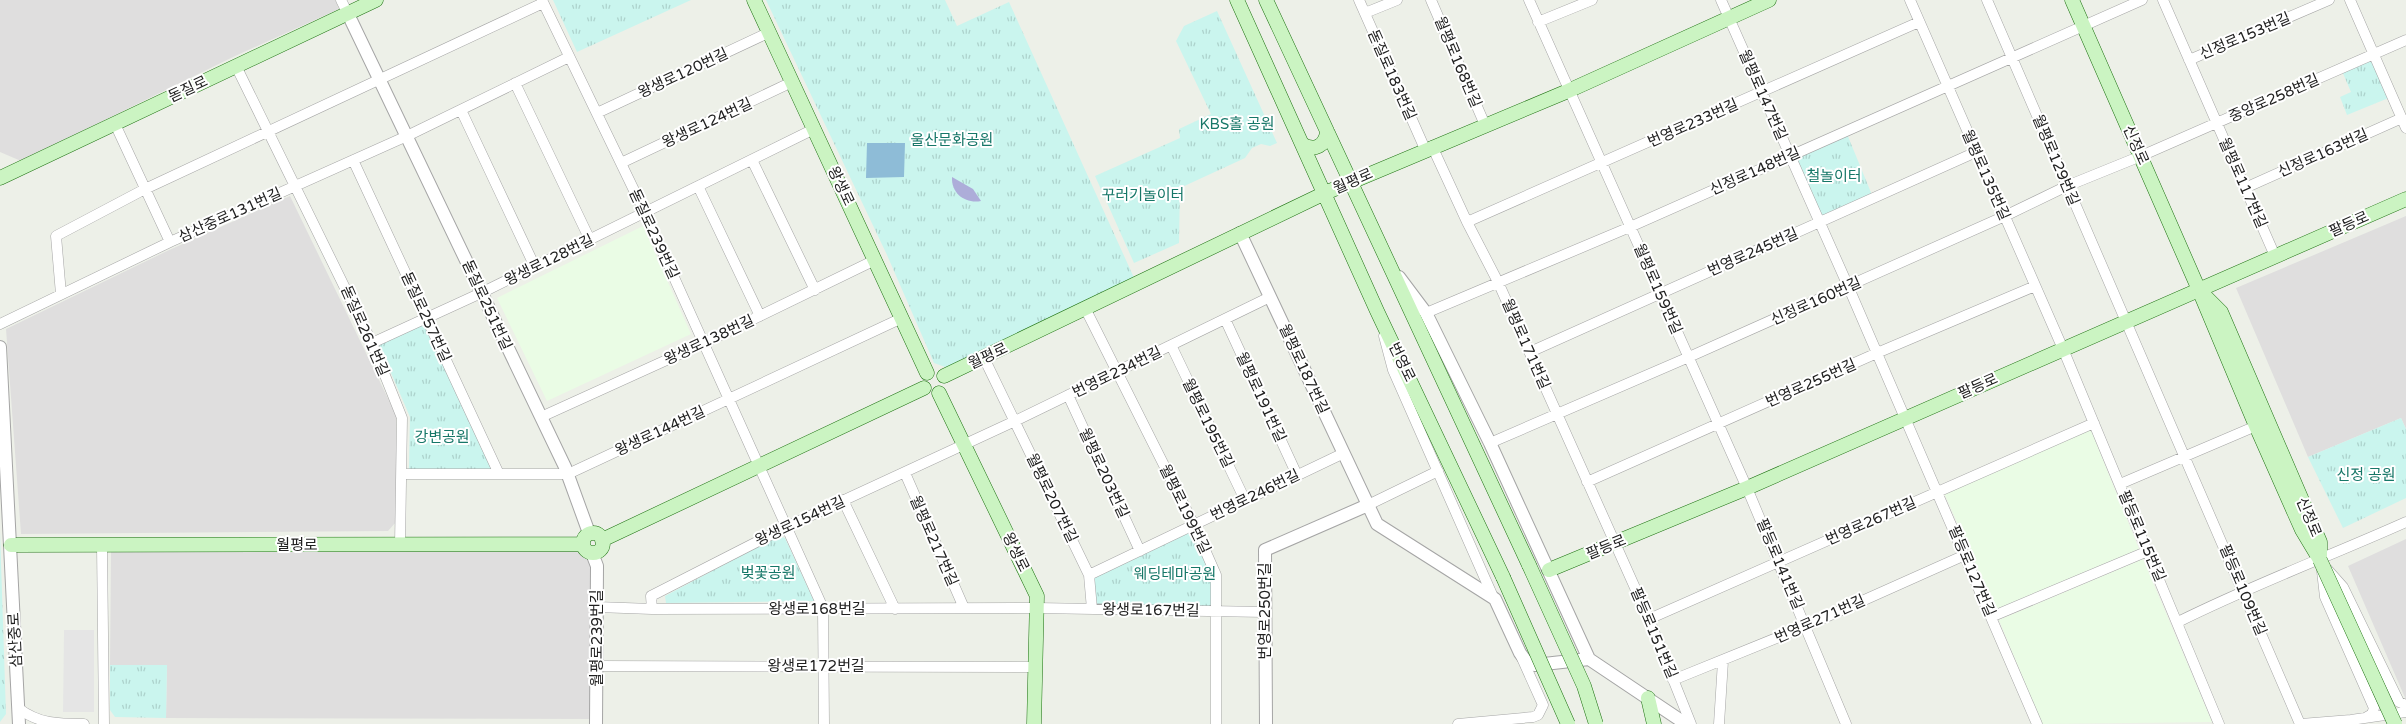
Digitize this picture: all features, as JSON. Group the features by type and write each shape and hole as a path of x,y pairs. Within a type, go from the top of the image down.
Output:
{"main road":[{"name":"돋질로","path":"0,178 376,0"},
{"name":"왕생로","path":"754,0 927,373"},
{"name":"번영로","path":"1237,0 1377,311 1504,577 1568,724"},
{"name":"번영로","path":"1266,0 1529,565 1584,686 1596,724"},
{"name":"월평로","path":"944,376 1086,310 1325,193 1485,124 1568,91 1769,0"},
{"name":"신정로","path":"2072,0 2199,290 2228,346 2298,506"},
{"path":"1302,144 1313,148 1319,147 1327,138 1327,131"},
{"name":"팔등로","path":"1549,570 1747,488 2406,199"},
{"name":"신정로","path":"2228,346 2256,426 2298,506 2320,542 2320,560 2395,724"},
{"path":"936,371 944,376 946,384 939,393 930,393 924,388 923,379 927,373 936,371"},
{"path":"588,544 602,547 602,540 924,388"},
{"name":"왕생로","path":"939,393 1037,596 1034,724"},
{"name":"월평로","path":"11,545 588,544"},
{"path":"1648,698 1654,724"}],"street":[{"path":"341,0 348,14"},
{"name":"돋질로183번길","path":"1359,0 1429,148"},
{"path":"1365,14 1397,0"},
{"name":"월평로168번길","path":"1431,0 1485,124"},
{"name":"월평로159번길","path":"1529,0 1568,91 1747,488"},
{"path":"1538,22 1592,0"},
{"name":"월평로147번길","path":"1721,0 1905,418"},
{"name":"월평로135번길","path":"1910,0 2063,349"},
{"name":"월평로129번길","path":"1987,0 2126,321"},
{"name":"신정로148번길","path":"1426,313 1630,227 1948,86 2011,56 2142,0"},
{"name":"월평로117번길","path":"2163,0 2275,256"},
{"name":"신정로153번길","path":"2189,60 2329,0"},
{"path":"2350,0 2404,123"},
{"name":"돋질로239번길","path":"379,80 543,1 645,213 761,466 823,608"},
{"name":"돋질로251번길","path":"348,14 568,474 588,544"},
{"name":"번영로233번길","path":"1466,222 1920,22"},
{"name":"왕생로120번길","path":"597,114 770,32"},
{"name":"중앙로258번길","path":"2141,156 2406,40"},
{"name":"삼산중로131번길","path":"0,324 170,242 407,136 569,57"},
{"name":"돋질로261번길","path":"236,66 270,131 372,343 402,418 400,545"},
{"path":"61,294 56,236 145,189 379,80"},
{"name":"왕생로124번길","path":"621,164 792,82"},
{"path":"515,83 590,240"},
{"path":"461,110 535,267"},
{"name":"신정로163번길","path":"2245,188 2404,123"},
{"path":"115,124 170,242"},
{"name":"왕생로128번길","path":"372,343 535,267 814,129"},
{"name":"월평로171번길","path":"1429,148 1498,282 1614,543"},
{"name":"번영로245번길","path":"1530,352 1976,152"},
{"name":"신정로160번길","path":"1490,444 2005,216 2067,186 2141,156"},
{"name":"돋질로257번길","path":"353,160 499,474"},
{"path":"752,160 815,290"},
{"path":"698,186 760,316"},
{"name":"월평로187번길","path":"1240,233 1368,505"},
{"name":"왕생로138번길","path":"541,417 704,343 875,260"},
{"path":"1388,263 1426,313 1490,444 1589,659 1686,724"},
{"name":"번영로255번길","path":"1587,482 1877,353 2035,286"},
{"name":"번영로234번길","path":"964,445 1270,298"},
{"name":"월평로199번길","path":"1086,310 1194,525 1216,575 1216,724"},
{"path":"1377,311 1393,370 1543,705 1538,715 1533,717 1458,724"},
{"name":"왕생로144번길","path":"402,474 568,474 902,318"},
{"name":"월평로191번길","path":"1225,320 1297,475"},
{"name":"팔등로109번길","path":"2126,321 2300,724"},
{"name":"월평로195번길","path":"1171,346 1245,500"},
{"name":"삼산중로","path":"0,347 5,514 11,545 19,724"},
{"name":"팔등로115번길","path":"2063,349 2219,724"},
{"name":"월평로207번길","path":"984,358 1089,575"},
{"name":"월평로203번길","path":"1068,395 1140,551"},
{"name":"팔등로127번길","path":"1905,418 2037,724"},
{"name":"번영로267번길","path":"1648,619 2094,423"},
{"path":"2120,484 2256,426"},
{"name":"왕생로154번길","path":"652,609 651,596 786,527 964,445"},
{"name":"번영로246번길","path":"1089,575 1344,453"},
{"name":"번영로250번길","path":"1266,724 1265,550 1368,505 1438,471"},
{"name":"월평로217번길","path":"905,473 964,608"},
{"name":"팔등로141번길","path":"1747,488 1846,724"},
{"path":"843,500 895,609"},
{"path":"1368,505 1377,524 1495,600"},
{"path":"2178,622 2243,590 2320,560 2406,522"},
{"name":"팔등로151번길","path":"1614,543 1648,619 1691,724"},
{"name":"월평로239번길","path":"588,544 597,566 596,724"},
{"path":"102,545 104,724"},
{"path":"1991,617 2148,551"},
{"name":"번영로271번길","path":"1673,680 1806,626 1965,555"},
{"path":"2320,560 2343,587 2399,702 2406,705"},
{"path":"2320,560 2325,597 2374,708 2372,714 2365,718"},
{"path":"1089,575 1092,608"},
{"name":"왕생로168번길","path":"596,607 652,609 1037,608"},
{"path":"823,608 824,724"},
{"name":"왕생로167번길","path":"1037,608 1265,612"},
{"path":"1520,652 1526,661 1535,665 1589,659"},
{"path":"1719,724 1723,661"},
{"name":"왕생로172번길","path":"596,666 1036,667"},
{"path":"18,708 32,720 41,723 84,724"},
{"path":"2300,724 2406,712"}],"shaded area":[{"path":"0,0 335,0 339,9 233,57 21,161 0,152"},
{"path":"867,143 905,143 904,177 866,178"},
{"path":"952,177 973,189 981,201 970,201 960,196 954,188"},
{"path":"290,196 396,415 396,522 388,531 21,534 6,329 167,251"},
{"path":"2406,216 2406,429 2401,418 2308,457 2236,288"},
{"path":"643,226 691,334 547,401 497,298"},
{"path":"2090,428 2139,549 1996,609 1944,493"},
{"path":"2406,539 2406,700 2348,566"},
{"path":"111,550 581,550 592,559 593,719 166,718 167,665 110,665"},
{"path":"2143,559 2212,722 2042,724 1999,620"},
{"path":"64,630 94,630 94,712 63,712"}],"green space":[{"path":"553,0 691,0 577,52"},
{"name":"울산문화공원","path":"766,0 945,0 957,26 1009,2 1135,280 948,368 934,363 887,255"},
{"path":"1217,11 1277,143 1270,146 1261,144 1252,148 1245,158 1180,188 1179,243 1134,263 1095,176 1180,138 1179,129 1211,114 1176,41 1184,26"},
{"path":"2373,57 2391,97 2347,115 2340,97 2351,92 2342,71"},
{"name":"철놀이터","path":"1847,134 1872,195 1821,217 1796,156"},
{"name":"강변공원","path":"425,323 493,470 409,469 410,417 379,345"},
{"name":"신정 공원","path":"2401,418 2406,429 2406,498 2343,528 2308,457"},
{"name":"웨딩테마공원","path":"1194,525 1216,575 1216,611 1092,609 1089,575"},
{"path":"0,532 6,714 0,722"},
{"name":"벚꽃공원","path":"778,536 785,538 814,601 666,603 665,596"},
{"path":"110,665 167,665 166,718 115,717 110,710"}],"park label":[{"name":"KBS홀 공원","path":"1237,124"},
{"name":"꾸러기놀이터","path":"1143,195"}]}
